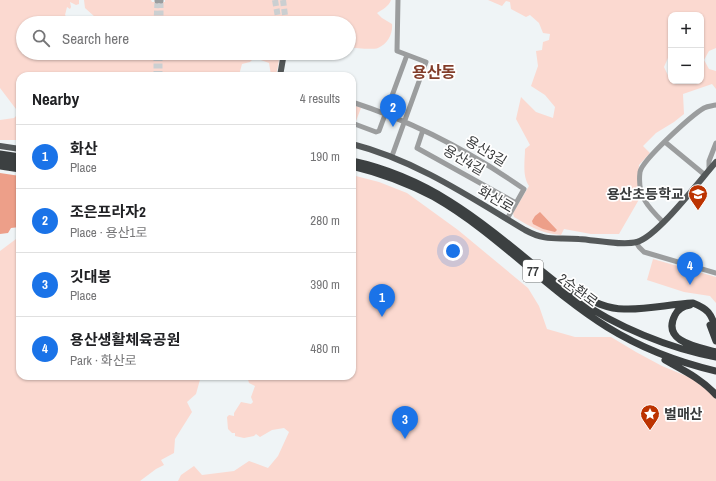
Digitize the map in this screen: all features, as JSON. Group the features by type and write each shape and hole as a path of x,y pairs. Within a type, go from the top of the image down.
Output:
{"highway":[{"path":"0,153 16,155"},
{"path":"0,160 16,162"},
{"name":"2순환로","path":"356,161 399,175 439,194 491,230 562,287 595,311 623,326 659,341 714,354"},
{"path":"0,166 16,168"},
{"name":"2순환로","path":"356,167 388,176 441,201 475,225 584,312 607,327 646,348 671,358 716,371"},
{"path":"562,287 588,300 609,307 624,309 649,308 675,303 693,303 708,311 712,316 716,329"},
{"path":"714,354 683,342 674,334 672,326 674,316 677,311 686,305 698,307 703,310 708,317 716,341"},
{"path":"646,348 698,378 716,394"}],"main road":[{"path":"281,72 283,60"},
{"name":"화산로","path":"356,145 392,156 433,176 534,235 545,238 621,243 636,242 651,234 716,162"},
{"path":"0,146 16,148"}],"street":[{"path":"392,156 426,62 397,51 398,0"},
{"path":"356,124 378,132 380,130 407,55"},
{"name":"용산3길","path":"356,103 405,121 423,130 486,164 524,189 507,219"},
{"path":"663,222 646,205 641,188 640,170 643,164 686,122 698,112 710,106 716,105"},
{"name":"용산4길","path":"423,130 417,148 516,203"},
{"path":"665,142 707,173 709,161 716,143"},
{"path":"636,242 639,248 644,252 716,273"}],"shaded area":[{"path":"0,0 79,0 79,4 76,5 70,2 71,7 70,9 67,7 66,16 16,16 16,60 252,60 242,64 240,72 16,72 16,109 0,88"},
{"path":"84,0 151,0 152,2 165,2 165,0 391,0 387,6 377,13 392,24 392,27 391,34 385,44 375,49 368,49 356,48 356,16 94,16 85,8"},
{"path":"488,0 716,0 716,48 709,51 704,60 709,69 716,71 716,89 712,84 683,94 684,114 656,133 643,146 650,153 639,165 638,183 641,196 619,234 591,234 564,229 561,235 547,233 514,217 513,213 529,186 525,177 524,163 525,149 530,145 516,119 521,97 536,112 553,118 555,107 545,95 531,86 538,66 536,51 542,50 543,42 549,40 550,34 543,33 539,23 530,15 526,17 511,9 510,2 506,1 502,6"},
{"path":"261,60 279,60 277,72 270,72 269,63"},
{"path":"356,106 361,108 356,121"},
{"path":"16,116 16,140 0,140 0,120 14,118"},
{"path":"0,173 16,175 16,227 11,228 8,233 0,234"},
{"path":"356,176 379,182 407,193 458,230 528,288 539,306 547,329 575,337 611,337 662,366 691,378 712,394 716,399 716,481 178,481 181,475 194,466 202,475 234,471 249,461 268,468 278,456 289,432 284,428 272,430 260,437 256,434 254,436 244,438 235,436 235,433 232,433 228,429 227,417 229,415 234,416 234,413 241,402 251,404 253,402 251,397 255,386 249,383 248,380 356,380"},
{"path":"540,212 557,230 555,232 543,229 533,224 532,221"},
{"path":"16,239 16,380 200,380 196,394 187,402 192,412 175,439 174,453 161,460 164,465 140,481 0,481 0,251"},
{"path":"653,259 716,277 716,303 710,296 684,292 647,280"}],"tunnel":[{"path":"275,0 278,16"},
{"path":"283,0 285,16"},
{"path":"156,16 157,1"},
{"path":"161,1 161,16"},
{"path":"156,60 156,72"},
{"path":"160,60 160,72"}],"place":[{"name":"조은프라자2","path":"393,127"},
{"name":"용산초등학교","path":"698,211"},
{"name":"용산생활체육공원","path":"690,285"},
{"name":"화산","path":"382,317"},
{"name":"벌매산","path":"650,431"},
{"name":"깃대봉","path":"405,439"}],"district":[{"name":"용산동","path":"434,72"}]}
